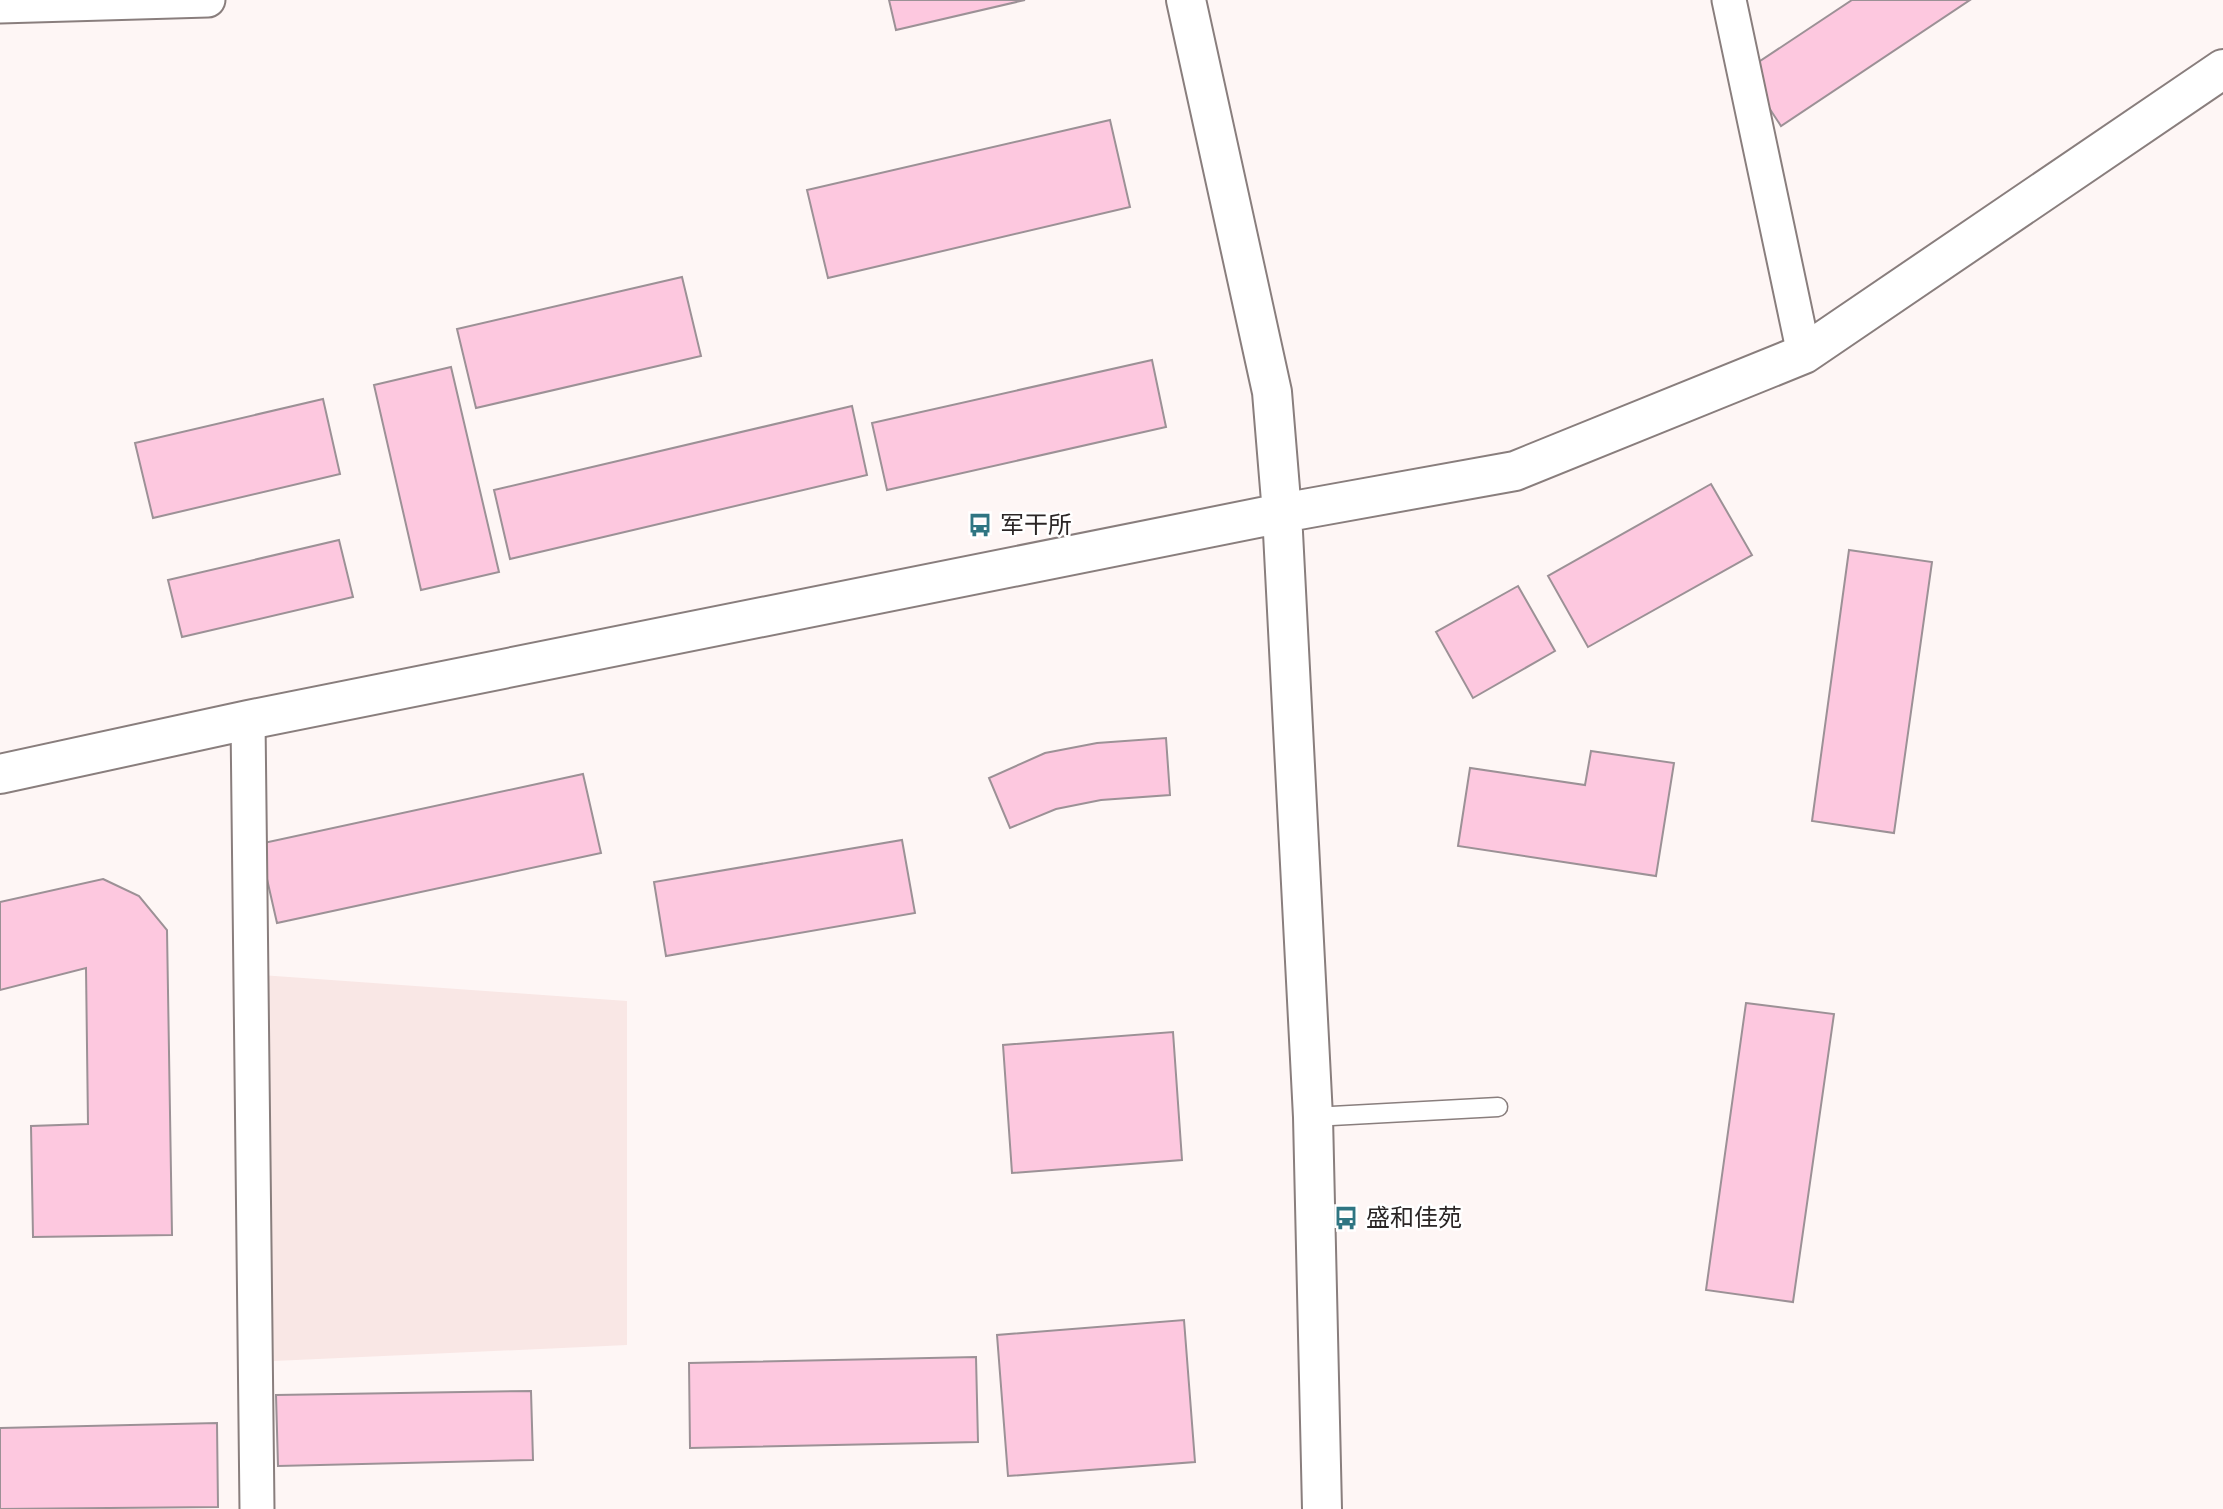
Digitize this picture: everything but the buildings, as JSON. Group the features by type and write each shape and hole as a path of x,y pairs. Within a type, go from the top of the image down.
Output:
{"street":[{"path":"0,6 208,0"},
{"path":"1186,0 1272,392 1282,513 1313,1117 1322,1509"},
{"path":"1729,0 1804,354"},
{"path":"0,774 248,720 1282,513 1515,471 1804,354 2223,69"},
{"path":"248,720 257,1509"}],"lane":[{"path":"1313,1117 1498,1107"}],"shaded area":[{"path":"261,975 627,1001 627,1345 274,1361"}],"place":[{"name":"军干所","path":"980,525"},
{"name":"盛和佳苑","path":"1346,1218"}]}
